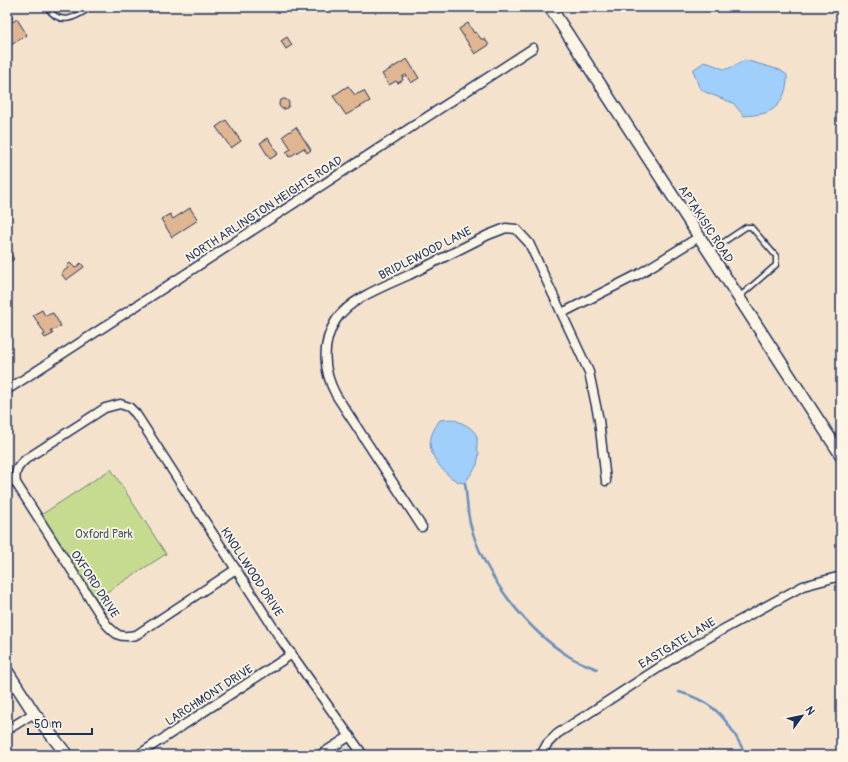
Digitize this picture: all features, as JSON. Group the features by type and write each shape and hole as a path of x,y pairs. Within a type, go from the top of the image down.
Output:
{"main road":[{"name":"APTAKISIC ROAD","path":"550,7 841,455"},
{"path":"7,671 34,713 67,755"}],"street":[{"name":"NORTH ARLINGTON HEIGHTS ROAD","path":"7,390 533,48"},
{"name":"BRIDLEWOOD LANE","path":"422,527 330,383 326,372 325,348 336,320 344,311 365,297 488,235 512,228 521,232 529,243 562,313"},
{"path":"606,481 600,420 594,389 589,372 562,313 639,274 699,237"},
{"name":"KNOLLWOOD DRIVE","path":"120,404 129,407 136,414 292,654 363,755"},
{"name":"OXFORD DRIVE","path":"120,404 105,408 26,459 18,466 14,475 16,483 106,624 116,635 125,637 136,635 236,569"},
{"name":"EASTGATE LANE","path":"541,755 547,744 557,734 680,654 803,586 841,576"},
{"name":"LARCHMONT DRIVE","path":"138,755 292,654"},
{"path":"7,730 34,713"},
{"path":"320,755 350,736"}],"lane":[{"path":"47,7 52,14 62,20 76,17 91,7"},
{"path":"7,11 9,18"},
{"path":"709,252 746,227 751,227 776,256 776,265 739,297"}],"shaded area":[{"path":"55,7 81,7 68,16 58,12"}],"green space":[{"name":"Oxford Park","path":"111,469 166,554 96,599 41,515"}],"water":[{"path":"745,60 780,70 787,75 783,96 777,106 768,112 744,116 733,103 705,92 699,87 693,70 704,62 727,69"},
{"path":"453,419 470,428 477,437 477,447 479,453 477,465 465,483 456,481 444,471 435,458 430,446 432,434 440,420"}],"building":[{"path":"17,19 27,35 11,45 7,39 7,26"},
{"path":"468,23 474,33 476,32 481,39 485,39 489,45 475,54 459,29"},
{"path":"287,37 292,45 286,49 281,41"},
{"path":"407,59 419,78 411,83 406,75 402,77 403,80 398,83 396,81 389,85 382,74"},
{"path":"348,86 355,95 364,91 370,101 346,115 333,96"},
{"path":"284,99 289,104 284,109 279,104"},
{"path":"226,120 241,141 231,148 216,127"},
{"path":"296,127 311,150 307,153 304,148 289,157 286,152 291,149 283,136"},
{"path":"268,138 278,154 270,159 260,143"},
{"path":"190,208 198,220 172,237 161,219 170,214 173,219"},
{"path":"7,250 14,259 7,264"},
{"path":"70,263 75,268 81,263 84,267 66,280 61,273 68,268 67,266"},
{"path":"42,310 45,316 53,313 61,326 51,331 53,334 45,338 43,335 45,334 33,315"}],"waterway":[{"path":"465,483 469,518 476,542 495,580 508,599 522,616 553,645 573,659 597,669"},
{"path":"679,692 692,696 713,708 727,723 746,755"}]}
